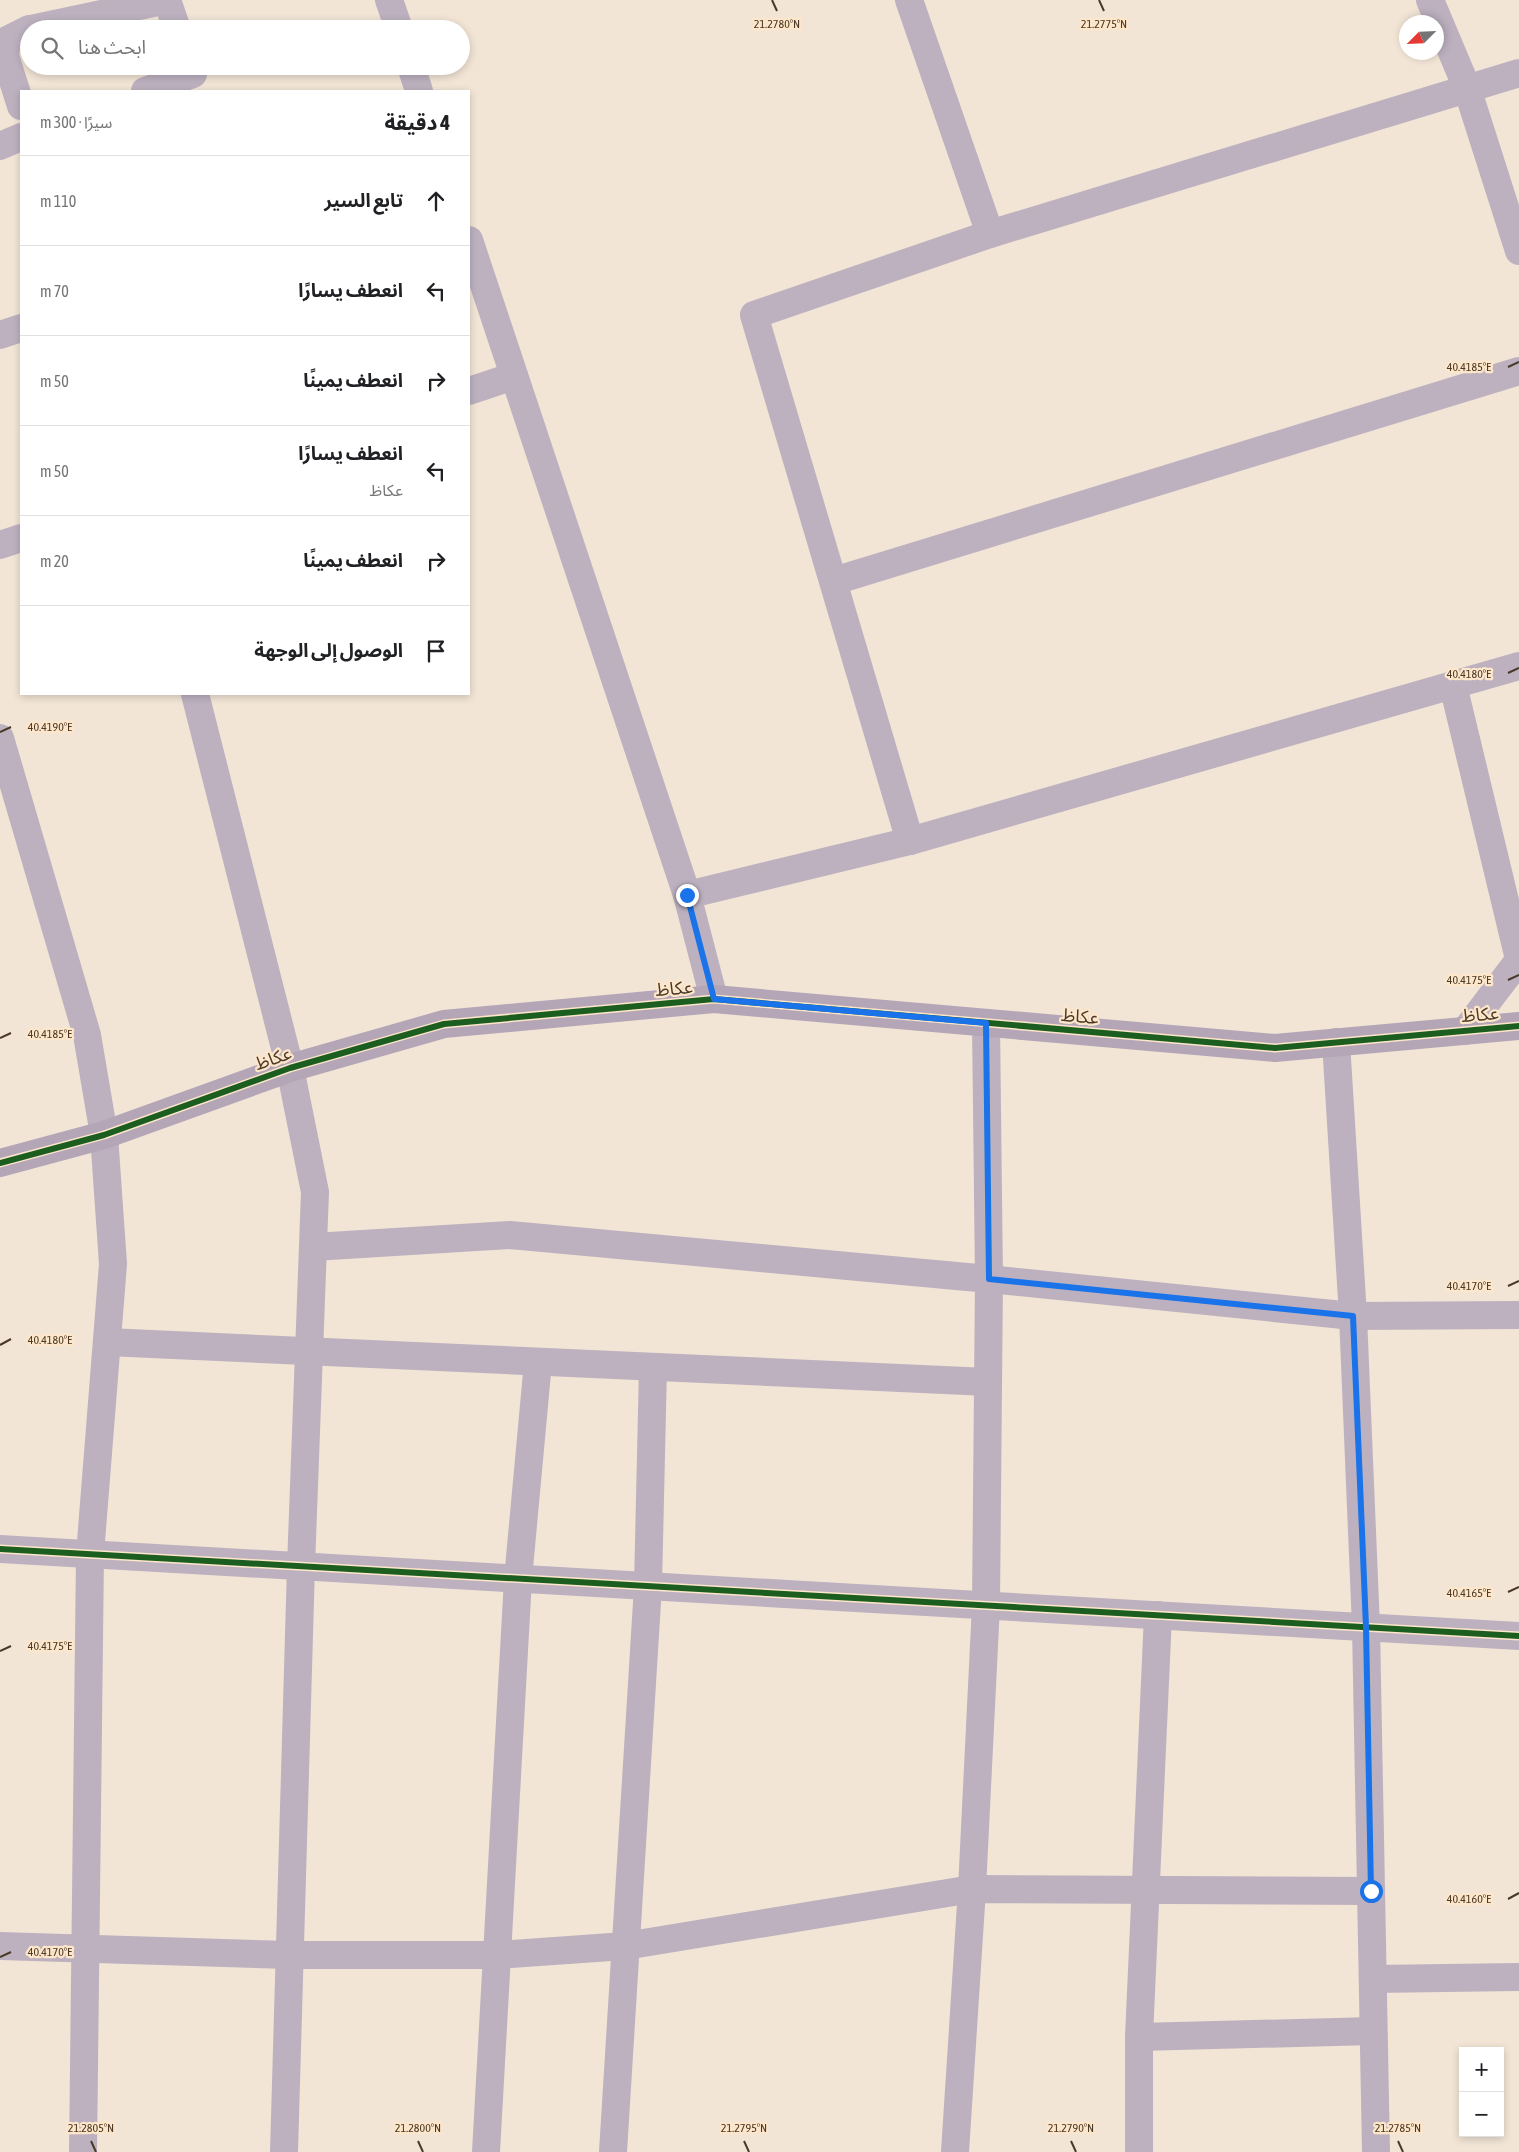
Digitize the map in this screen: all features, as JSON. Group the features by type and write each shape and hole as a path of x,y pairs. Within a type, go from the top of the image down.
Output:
{"street":[{"path":"73,20 167,0 174,20"},
{"path":"389,0 396,20"},
{"path":"909,0 990,234"},
{"path":"1430,0 1467,88 1519,251"},
{"path":"20,34 7,40 5,56 20,103"},
{"path":"910,842 754,315 990,234 1519,73"},
{"path":"414,75 419,90"},
{"path":"150,90 195,77"},
{"path":"0,146 20,137"},
{"path":"470,243 687,895 714,999"},
{"path":"0,335 20,328"},
{"path":"834,580 1519,371"},
{"path":"470,391 514,376"},
{"path":"0,546 20,538"},
{"path":"687,895 910,842 1519,666"},
{"path":"1453,686 1519,959 1465,1031"},
{"path":"195,695 290,1068 315,1192 301,1566 284,2152"},
{"path":"0,738 87,1035 104,1134 113,1264 90,1554 83,2152"},
{"name":"عكاظ","path":"0,1163 104,1134 290,1068 444,1024 714,999 1275,1048 1519,1026"},
{"path":"955,2152 972,1889 986,1605 989,1279 986,1023"},
{"path":"1336,1042 1353,1316 1366,1627 1376,2152"},
{"path":"313,1247 510,1235 989,1279 1353,1316 1519,1315"},
{"path":"107,1342 988,1382"},
{"path":"486,2152 518,1579 538,1362"},
{"path":"613,2152 648,1586 653,1367"},
{"path":"0,1549 1519,1636"},
{"path":"1139,2152 1139,2037 1158,1615"},
{"path":"0,1946 289,1955 498,1955 625,1946 972,1889 1371,1891"},
{"path":"1373,1979 1519,1977"},
{"path":"1139,2037 1373,2031"}],"cycle path":[{"path":"0,1163 104,1135 290,1068 444,1024 714,999 1275,1048 1519,1026"},
{"path":"0,1549 1519,1636"}],"route":[{"path":"687,895 714,999 986,1023 989,1279 1353,1316 1366,1627 1371,1891"}]}
